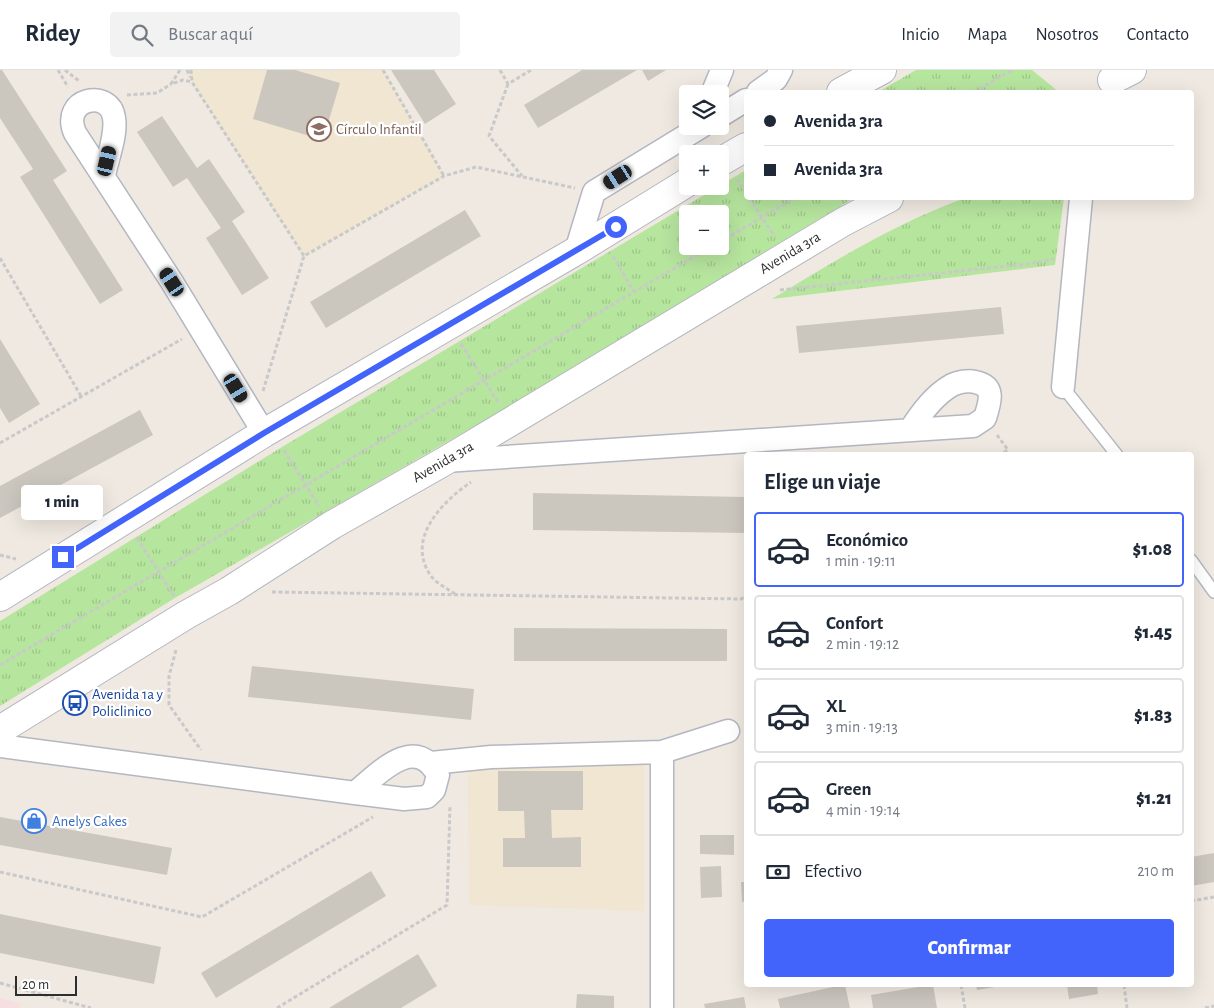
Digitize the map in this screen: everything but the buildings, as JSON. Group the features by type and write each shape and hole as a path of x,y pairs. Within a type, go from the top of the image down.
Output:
{"main road":[{"path":"845,90 882,70"},
{"path":"729,157 744,148"},
{"path":"0,597 126,518 263,427 448,325 576,251 679,188"},
{"name":"Avenida 3ra","path":"0,730 186,615 229,591 332,525 446,461 787,255 885,200"}],"street":[{"path":"716,85 722,70"},
{"path":"761,90 776,79 781,70"},
{"path":"729,110 744,101"},
{"path":"576,251 594,192 687,135"},
{"path":"104,176 263,427"},
{"path":"1063,387 1081,200"},
{"path":"446,461 972,426 985,418 990,404 990,390 984,384 970,381 954,384 938,395 923,411 910,430"},
{"path":"355,793 400,758 415,756 435,769 491,757 662,752 728,731"},
{"path":"0,746 404,799 428,797 434,790 435,769"},
{"path":"662,752 662,1008"}],"lane":[{"path":"1063,387 1115,452"},
{"path":"1194,564 1214,592"}],"path":[{"path":"180,70 171,84 182,80 192,82"},
{"path":"187,70 192,82 304,256 263,427 306,485 332,525"},
{"path":"190,70 192,82"},
{"path":"383,70 444,176"},
{"path":"500,70 508,84"},
{"path":"522,177 489,136 508,84 531,70"},
{"path":"977,90 1012,70"},
{"path":"304,256 444,176 476,166 594,192"},
{"path":"750,200 787,255"},
{"path":"729,237 792,200"},
{"path":"601,236 634,292"},
{"path":"0,665 697,255"},
{"path":"779,290 1027,264 1075,256"},
{"path":"0,258 81,396"},
{"path":"448,325 510,422"},
{"path":"0,443 200,328"},
{"path":"985,418 1008,450 1004,452"},
{"path":"456,595 431,576 420,551 428,524 454,494 475,478"},
{"path":"126,518 186,615 169,676 169,705 196,746 204,752"},
{"path":"268,592 741,599 744,597"},
{"path":"277,1008 447,905 451,783 435,769"},
{"path":"0,872 202,916 404,799"},
{"path":"1194,900 1214,897"},
{"path":"0,982 92,1008"},
{"path":"961,987 965,1008"},
{"path":"1124,987 1127,1008"},
{"path":"1205,1008 1214,1006"}],"shaded area":[{"name":"Círculo Infantil","path":"191,70 382,70 444,176 304,256 192,82"},
{"path":"644,760 644,911 469,905 468,771 472,766"},
{"path":"0,998 21,1004 20,1008 0,1008"}],"green space":[{"path":"916,70 1032,70 1057,90 881,90"},
{"path":"744,171 744,200 851,200 503,410 175,598 0,706 0,621 282,447 679,210 679,255 729,255 729,205 687,205 704,195 729,195 729,180"},
{"path":"960,200 1064,200 1055,265 772,299 842,257 890,231"}],"place":[{"name":"Círculo Infantil","path":"319,129"},
{"name":"Avenida 1a y Policlinico","path":"75,703"},
{"name":"Anelys Cakes","path":"34,821"}],"route":[{"path":"63,557 264,433 616,227"}]}
